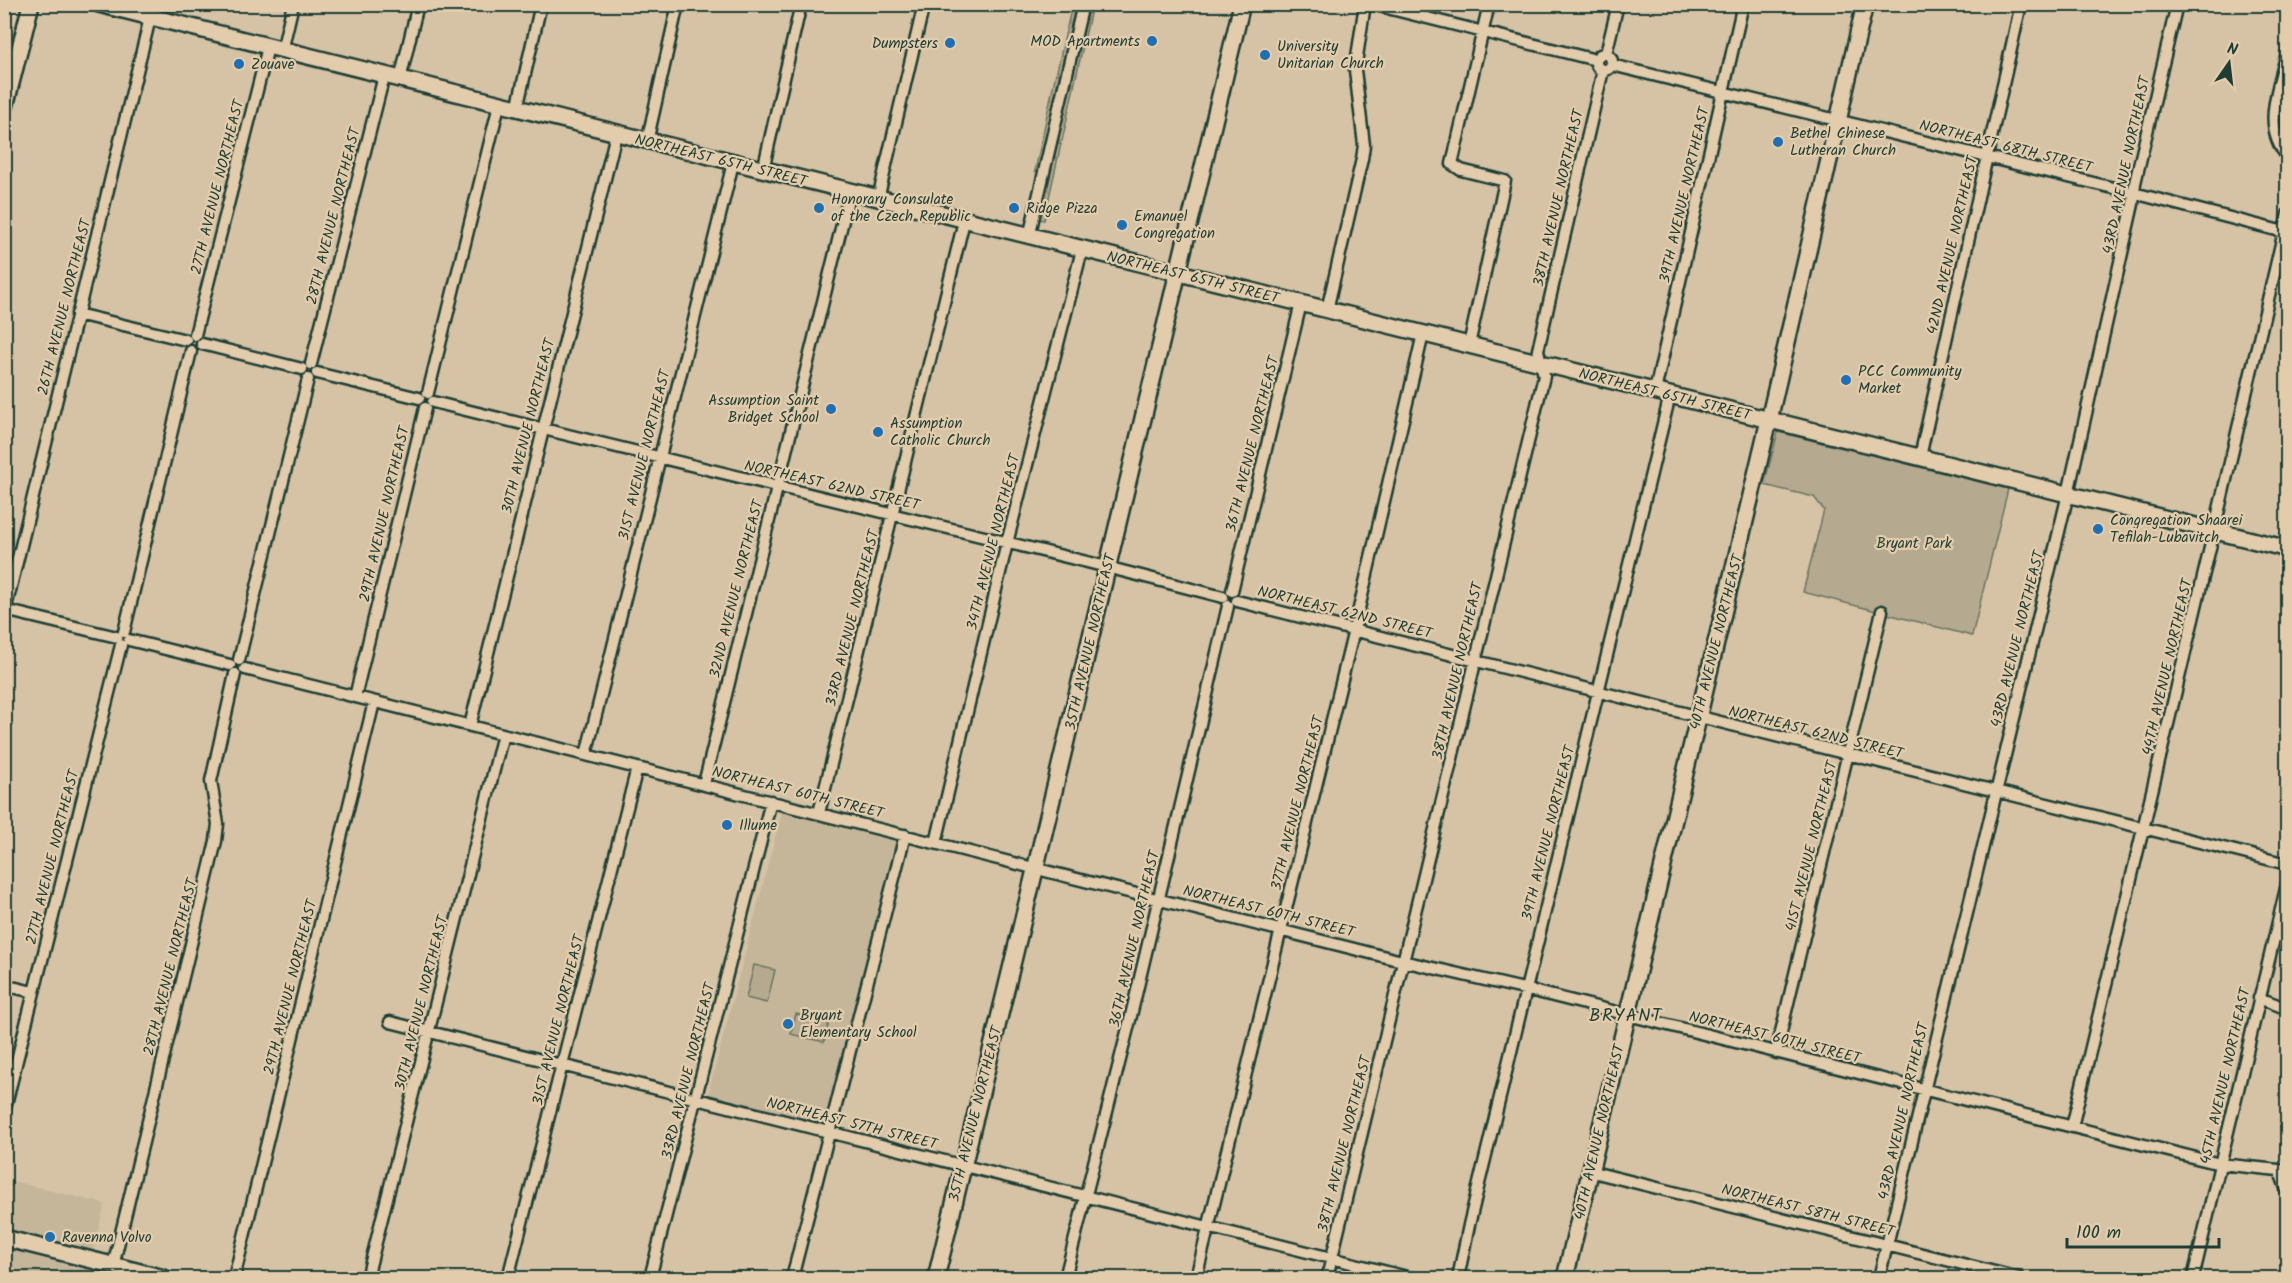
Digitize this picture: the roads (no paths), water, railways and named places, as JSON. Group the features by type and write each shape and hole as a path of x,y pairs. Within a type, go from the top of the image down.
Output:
{"main road":[{"path":"4,111 31,4"},
{"name":"NORTHEAST 65TH STREET","path":"99,4 2288,549"},
{"name":"35TH AVENUE NORTHEAST","path":"936,1278 1242,4"},
{"name":"40TH AVENUE NORTHEAST","path":"1565,1278 1769,420 1865,4"},
{"path":"4,1238 164,1278"}],"street":[{"name":"27TH AVENUE NORTHEAST","path":"4,1112 123,639 191,351 187,347 194,340 275,49 293,4"},
{"path":"400,80 418,4"},
{"path":"516,109 541,4"},
{"path":"646,142 678,4"},
{"path":"763,170 801,4"},
{"path":"878,199 924,4"},
{"path":"1029,237 1083,4"},
{"path":"1327,310 1364,145 1355,70 1365,4"},
{"path":"1371,4 1596,60"},
{"path":"1469,345 1505,181 1461,170 1452,164 1490,4"},
{"path":"1606,54 1618,4"},
{"name":"39TH AVENUE NORTHEAST","path":"1655,391 1743,4"},
{"name":"42ND AVENUE NORTHEAST","path":"1920,457 2021,4"},
{"name":"43RD AVENUE NORTHEAST","path":"1879,1278 2068,494 2177,4"},
{"name":"26TH AVENUE NORTHEAST","path":"7,609 150,18"},
{"path":"2288,50 2272,126 2277,142 2288,157"},
{"path":"1606,54 1612,59 1607,68 1597,66 1596,60 1600,55 1606,54"},
{"name":"NORTHEAST 68TH STREET","path":"1607,68 1723,92 2134,193 2286,233"},
{"name":"38TH AVENUE NORTHEAST","path":"1327,1278 1544,376 1538,350 1607,68"},
{"name":"28TH AVENUE NORTHEAST","path":"113,1266 216,841 218,824 211,782 237,667 384,76"},
{"name":"29TH AVENUE NORTHEAST","path":"355,697 499,105"},
{"name":"30TH AVENUE NORTHEAST","path":"470,726 616,134"},
{"name":"31ST AVENUE NORTHEAST","path":"586,755 733,163"},
{"name":"32ND AVENUE NORTHEAST","path":"704,784 850,192"},
{"name":"44TH AVENUE NORTHEAST","path":"2072,1127 2286,233 2288,214"},
{"name":"33RD AVENUE NORTHEAST","path":"819,813 964,221"},
{"name":"34TH AVENUE NORTHEAST","path":"936,843 1007,543 1082,250"},
{"name":"36TH AVENUE NORTHEAST","path":"1065,1278 1159,899 1301,303"},
{"name":"NORTHEAST 62ND STREET","path":"77,314 194,340 543,430 1107,567 1697,718 2286,865"},
{"name":"37TH AVENUE NORTHEAST","path":"1196,1278 1424,334"},
{"name":"39TH AVENUE NORTHEAST","path":"1458,1278 1670,395"},
{"name":"NORTHEAST 60TH STREET","path":"7,609 2220,1164 2284,1172"},
{"name":"41ST AVENUE NORTHEAST","path":"1776,1053 1882,611"},
{"name":"29TH AVENUE NORTHEAST","path":"234,1278 374,702"},
{"name":"30TH AVENUE NORTHEAST","path":"367,1278 503,734"},
{"name":"31ST AVENUE NORTHEAST","path":"508,1278 636,768"},
{"name":"33RD AVENUE NORTHEAST","path":"650,1278 771,801"},
{"path":"792,1278 905,835"},
{"name":"45TH AVENUE NORTHEAST","path":"2193,1278 2288,880"},
{"path":"4,985 33,992"},
{"path":"2259,998 2288,1009"},
{"name":"NORTHEAST 57TH STREET","path":"390,1023 1411,1278"},
{"name":"NORTHEAST 58TH STREET","path":"1589,1171 2019,1278"},
{"path":"2284,1172 2288,1193"}],"place":[{"name":"MOD Apartments","path":"1152,41"},
{"name":"Dumpsters","path":"950,43"},
{"name":"University Unitarian Church","path":"1265,55"},
{"name":"Zouave","path":"239,64"},
{"name":"Bethel Chinese Lutheran Church","path":"1778,142"},
{"name":"Honorary Consulate of the Czech Republic","path":"819,208"},
{"name":"Ridge Pizza","path":"1014,208"},
{"name":"Emanuel Congregation","path":"1122,225"},
{"name":"PCC Community Market","path":"1846,380"},
{"name":"Assumption Saint Bridget School","path":"831,409"},
{"name":"Assumption Catholic Church","path":"878,432"},
{"name":"Congregation Shaarei Tefilah-Lubavitch","path":"2098,529"},
{"name":"Illume","path":"727,825"},
{"name":"Bryant Elementary School","path":"788,1024"},
{"name":"Ravenna Volvo","path":"50,1237"}],"district":[{"name":"BRYANT","path":"1626,1015"}],"park label":[{"name":"Bryant Park","path":"1914,543"}]}
